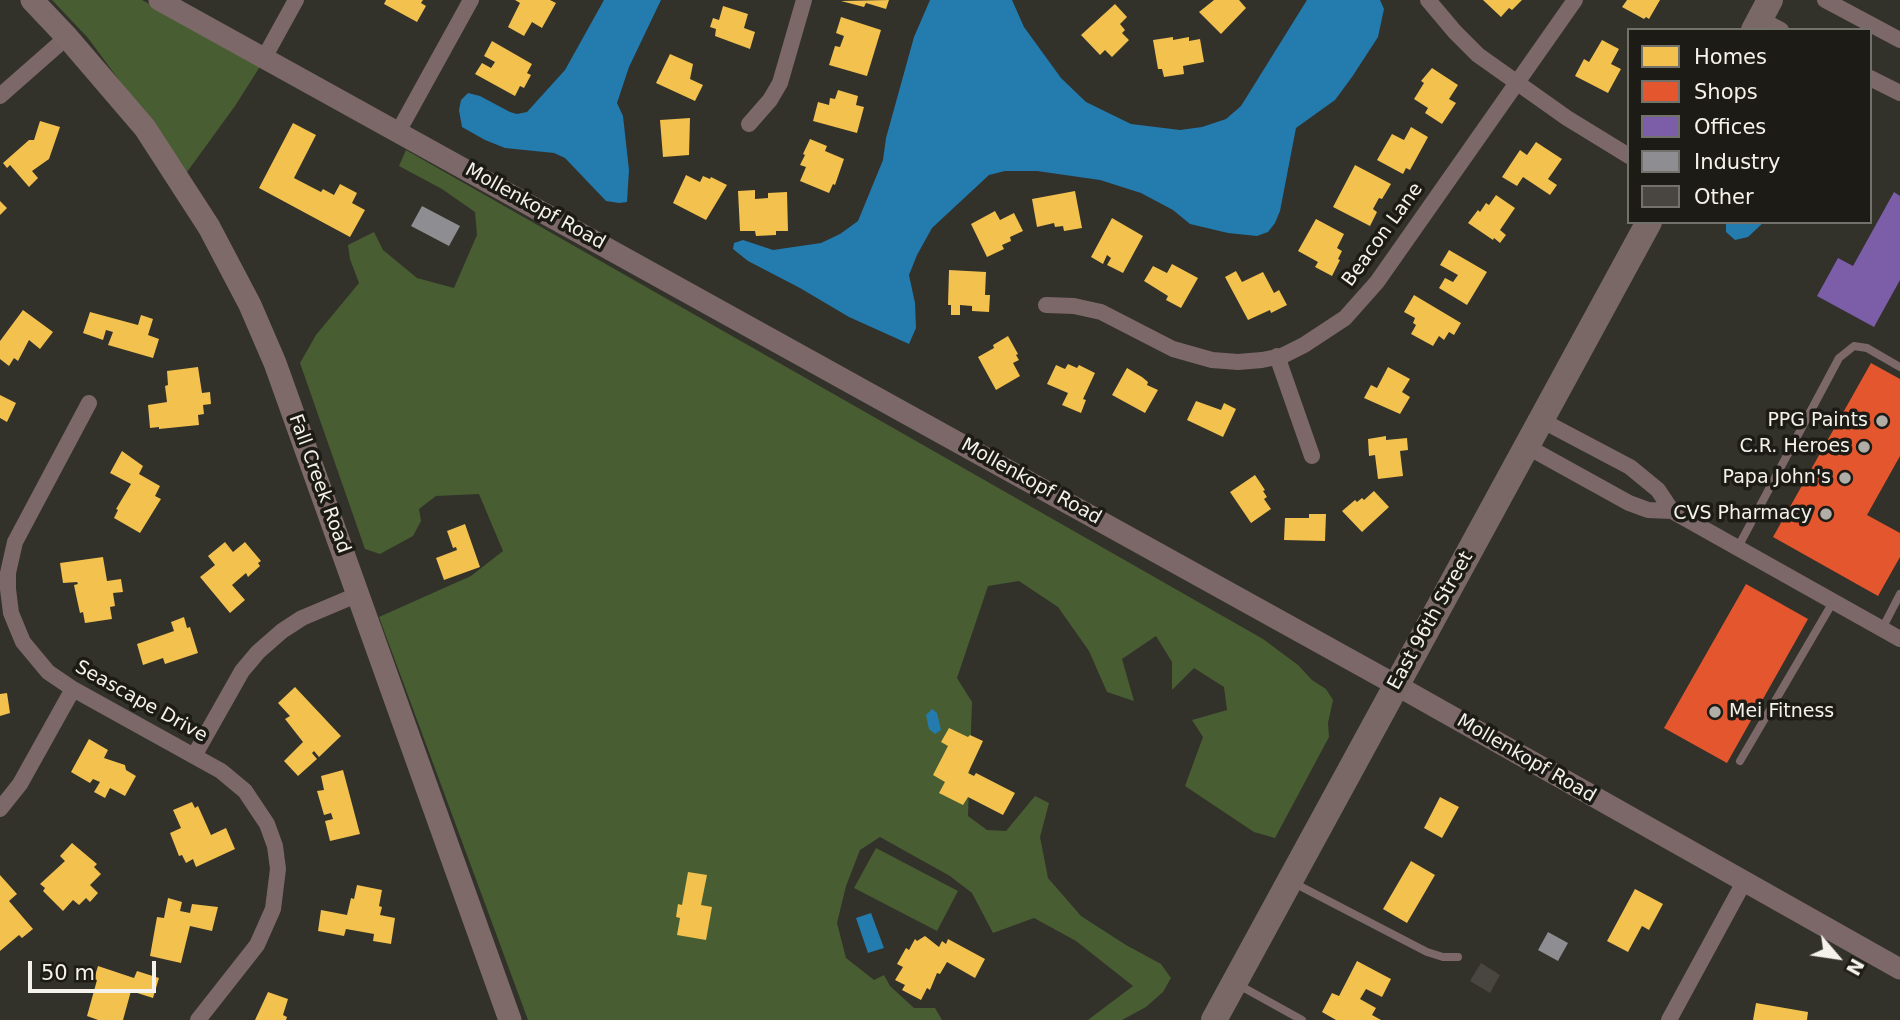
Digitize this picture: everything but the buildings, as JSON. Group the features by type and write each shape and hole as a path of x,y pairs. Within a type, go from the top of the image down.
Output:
{"main road":[{"name":"Fall Creek Road","path":"32,0 145,128 184,186 232,269 275,363 510,1020"},
{"name":"East 96th Street","path":"1214,1020 1648,224"}],"street":[{"name":"Mollenkopf Road","path":"159,0 1396,685 1900,969"},
{"path":"264,58 296,0"},
{"path":"398,132 471,0"},
{"path":"749,124 770,100 780,83 804,0"},
{"path":"1428,0 1466,44 1567,118 1627,155"},
{"name":"Beacon Lane","path":"1046,305 1074,306 1101,312 1166,346 1196,357 1237,362 1292,352 1332,328 1362,301 1575,0"},
{"path":"1825,0 1900,40"},
{"path":"0,96 66,37"},
{"path":"1872,79 1900,93"},
{"path":"1278,356 1312,456"},
{"name":"Seascape Drive","path":"89,403 18,534 8,573 11,613 23,642 42,667 73,689 227,775 250,797 267,824 275,846 278,869 273,909 257,945 198,1020"},
{"path":"1541,420 1630,467 1658,490 1672,511 1900,639"},
{"path":"1526,446 1629,503 1648,510 1672,511"},
{"path":"194,756 242,671 258,652 295,622 359,594"},
{"path":"0,809 20,784 73,689"},
{"path":"1669,1020 1744,882"}],"lane":[{"path":"1737,549 1839,358 1854,346 1867,348 1900,367"},
{"path":"1882,629 1900,594"},
{"path":"1740,761 1833,602"},
{"path":"1290,881 1414,946 1443,957 1458,957"},
{"path":"1235,982 1302,1020"}],"green space":[{"path":"52,0 142,0 261,65 187,172 88,38"},
{"path":"406,150 1263,639 1326,689 1333,700 1328,723 1329,737 1275,838 1254,832 1185,786 1203,737 1192,720 1227,710 1224,687 1194,668 1172,690 1172,662 1156,636 1122,659 1134,701 1107,692 1089,651 1058,607 1019,581 988,586 957,678 972,702 968,816 987,830 1006,831 1035,796 1049,803 1040,837 1048,878 1081,916 1161,964 1171,978 1163,992 1146,1007 1122,1020 1088,1020 1133,986 1076,941 1034,918 993,933 972,893 950,876 880,837 860,850 846,886 837,923 846,958 874,980 884,975 890,986 914,1008 935,1008 942,1020 528,1020 379,617 471,576 503,551 479,494 436,496 419,509 421,521 413,536 380,554 365,549 300,363 316,335 359,283 348,245 374,232 383,250 417,278 454,288 477,235 475,212 442,189 399,166"},
{"path":"876,848 958,891 937,931 854,888"}],"water":[{"path":"604,0 661,0 629,67 617,103 623,116 629,170 627,202 619,203 606,201 565,158 554,153 505,148 462,127 459,110 461,100 468,93 480,96 510,112 527,112 565,70"},
{"path":"930,0 1012,0 1024,27 1061,78 1086,102 1131,124 1180,130 1202,127 1226,119 1241,106 1307,0 1380,0 1384,9 1378,37 1335,100 1296,128 1280,211 1268,232 1257,236 1228,233 1190,224 1173,210 1141,193 1100,180 1037,171 1005,171 989,175 932,228 917,255 909,275 915,303 916,328 909,344 849,317 748,261 733,249 734,243 743,240 773,250 821,243 858,221 883,160 886,138 914,37"},
{"path":"1726,224 1762,224 1748,237 1735,240 1726,232"},
{"path":"932,709 937,713 941,730 935,734 929,729 926,715"},
{"path":"871,913 884,948 868,953 856,918"}],"place":[{"name":"PPG Paints","path":"1882,421"},
{"name":"C.R. Heroes","path":"1864,447"},
{"name":"Papa John's","path":"1845,478"},
{"name":"CVS Pharmacy","path":"1826,514"},
{"name":"Mei Fitness","path":"1715,712"}]}
